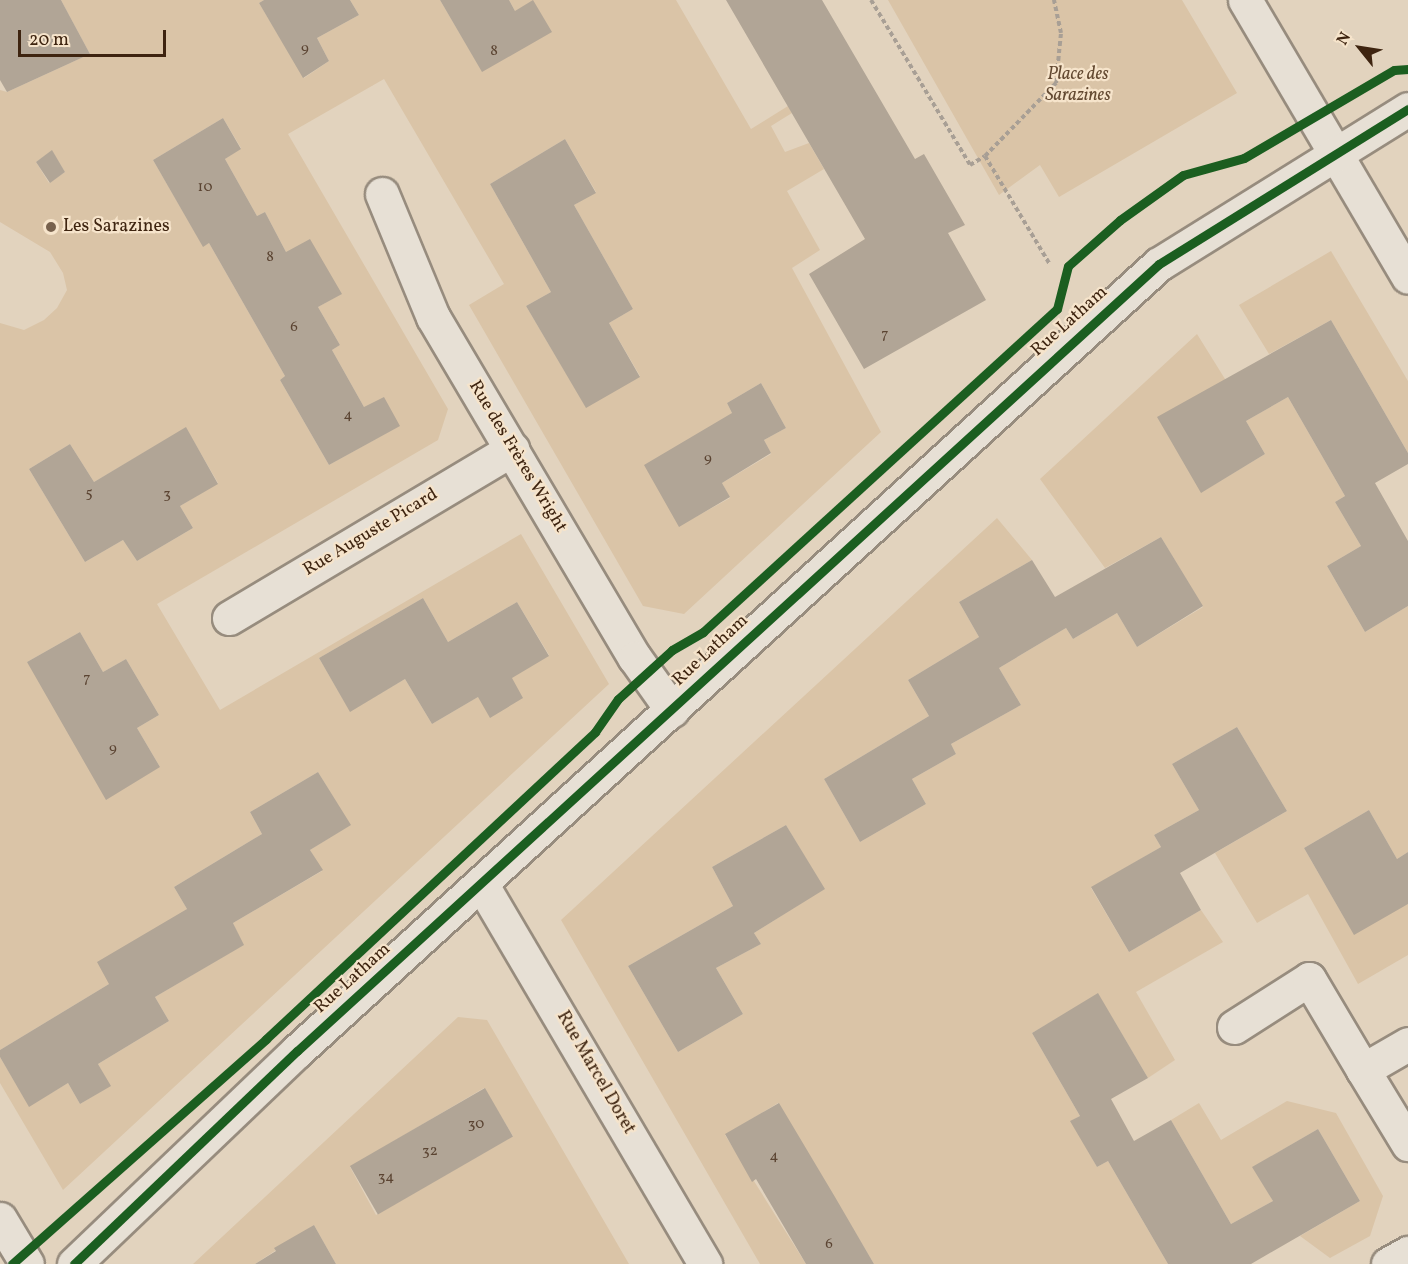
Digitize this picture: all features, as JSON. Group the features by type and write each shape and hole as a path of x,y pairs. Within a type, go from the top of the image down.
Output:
{"street":[{"path":"1245,0 1337,152 1408,277"},
{"name":"Rue Latham","path":"74,1264 297,1052 482,885 957,445 1159,264 1408,109"},
{"name":"Rue des Frères Wright","path":"382,194 433,317 635,658 672,710"},
{"name":"Rue Auguste Picard","path":"229,618 513,450"},
{"name":"Rue Marcel Doret","path":"482,885 705,1264"},
{"path":"1234,1027 1309,979 1408,1144"},
{"path":"1363,1070 1408,1044"},
{"path":"0,1220 27,1264"},
{"path":"1388,1264 1408,1253"}],"path":[{"path":"871,0 970,165 985,156 1056,83 1061,33 1053,0"},
{"path":"985,156 1049,263"}],"green space":[{"path":"61,0 264,0 259,3 304,78 329,61 317,38 359,15 350,0 440,0 482,71 515,11 509,0 676,0 751,129 788,106 792,113 771,126 785,152 809,143 824,169 787,191 820,250 792,268 881,432 684,614 643,606 469,305 504,284 384,79 288,134 448,409 438,440 157,604 220,710 521,534 609,684 63,1190 0,1083 0,1057 29,1106 68,1083 80,1104 110,1086 98,1064 169,1021 155,997 243,945 233,923 322,871 310,850 350,825 318,772 250,812 262,834 174,887 187,909 109,984 0,1050 0,323 24,330 44,320 57,308 67,290 63,273 50,252 0,222 0,90 7,92 90,54","holes":["223,118 241,148 225,159 257,216 265,212 286,252 341,294 318,307 340,345 332,350 364,407 399,426 329,465 280,380 285,376 209,243 203,246 153,160","565,139 596,192 574,205 633,309 609,323 640,376 586,407 526,306 551,292 490,184","52,151 65,172 49,183 36,162","761,383 786,428 764,440 771,454 722,483 730,498 679,526 732,413 727,403","186,428 218,483 180,506 193,528 137,561 123,540 85,562 29,469 70,444 94,482","423,598 448,642 517,602 549,655 432,724 405,679 350,711 319,658","80,632 103,672 126,659 159,715 137,728 160,767 27,662"]},
{"name":"Place des Sarazines","path":"888,0 1182,0 1237,93 1059,197 1040,165 999,195"},
{"path":"1331,251 1408,381 1408,453 1331,320 1269,354 1239,305"},
{"path":"1197,334 1225,379 1202,492 1265,454 1246,421 1288,397 1345,496 1335,502 1361,546 1327,566 1365,632 1408,606 1408,852 1397,859 1369,810 1304,848 1348,924 1408,904 1408,955 1358,984 1308,894 1257,923 1215,853 1287,811 1237,727 1172,764 1199,810 1154,835 1161,847 1091,888 1129,952 1201,910 1223,942 1136,992 1175,1060 1148,1078 1098,994 1032,1033 1080,1116 1071,1121 1097,1167 1108,1161 1168,1264 874,1264 778,1103 725,1135 806,1264 760,1264 561,920 997,518 1032,560 959,602 979,637 908,680 929,716 824,779 860,842 926,804 912,779 956,754 951,744 1021,705 999,668 1066,628 1073,639 1117,613 1137,647 1203,607 1161,537 1105,568 1040,479","holes":["786,825 824,889 754,933 761,944 716,968 743,1014 678,1052 628,966 733,906 712,867"]},
{"path":"458,1017 487,1020 629,1264 336,1264 314,1225 255,1264 193,1264","holes":["484,1088 513,1136 376,1215 350,1167"]},
{"path":"1287,1101 1336,1113 1383,1196 1370,1236 1330,1258 1300,1236 1360,1201 1318,1129 1253,1167 1273,1201 1231,1224 1171,1120 1199,1103 1221,1140"}],"building":[{"path":"0,0 61,0 90,54 7,92 0,80"},
{"path":"264,0 350,0 359,15 317,38 329,61 303,78 259,3"},
{"path":"440,0 509,0 515,11 533,0 552,32 482,72"},
{"path":"726,0 822,0 915,159 924,154 965,225 948,233 986,300 864,369 809,274 865,239"},
{"path":"223,118 241,149 225,159 257,216 265,212 286,252 310,239 342,294 318,307 340,345 332,350 364,407 384,397 400,426 329,465 280,380 285,376 209,243 203,247 153,160"},
{"path":"565,139 596,193 574,205 633,309 609,323 640,377 586,408 526,306 551,292 490,184"},
{"path":"52,150 65,172 50,183 36,162"},
{"path":"1331,320 1408,453 1408,464 1375,483 1408,541 1408,606 1365,632 1327,566 1361,546 1335,502 1345,496 1288,397 1246,421 1265,454 1201,493 1157,417"},
{"path":"761,383 786,428 764,440 771,453 722,483 730,497 679,527 644,465 732,413 727,403"},
{"path":"186,427 218,484 180,506 193,528 137,561 123,540 85,562 29,469 70,444 94,482"},
{"path":"1161,537 1203,606 1137,647 1117,613 1073,639 1066,628 999,668 1021,705 951,744 956,754 912,779 926,804 860,842 824,779 929,716 908,680 979,637 959,602 1032,560 1055,597"},
{"path":"423,598 448,642 517,602 549,656 512,678 523,698 490,718 478,697 432,724 405,679 350,712 319,658"},
{"path":"80,632 103,672 126,659 159,715 137,728 160,767 106,800 27,662"},
{"path":"1237,727 1287,811 1180,873 1201,910 1129,952 1091,887 1161,847 1154,835 1199,810 1172,764"},
{"path":"318,772 351,825 310,850 323,870 233,923 244,945 155,997 169,1021 98,1064 111,1086 80,1104 68,1083 29,1107 0,1057 0,1050 109,984 97,962 187,909 174,887 262,834 250,812"},
{"path":"1369,810 1397,859 1408,852 1408,904 1354,935 1304,848"},
{"path":"786,825 825,889 754,933 761,944 716,968 743,1014 678,1052 628,966 733,906 712,867"},
{"path":"1098,993 1148,1078 1111,1099 1134,1141 1171,1120 1231,1224 1273,1201 1252,1167 1318,1129 1360,1201 1251,1264 1168,1264 1108,1161 1097,1167 1070,1121 1080,1116 1032,1033"},
{"path":"485,1088 513,1136 378,1214 350,1166"},
{"path":"779,1103 874,1264 806,1264 756,1179 752,1182 725,1134"},
{"path":"314,1225 336,1264 255,1264 276,1251 274,1248"}],"cycle path":[{"path":"12,1264 266,1039 595,732 618,699 672,650 703,632 1057,309 1068,266 1120,220 1183,175 1244,158 1394,70 1408,69"},
{"path":"74,1264 297,1051 1159,264 1408,109"}],"place":[{"name":"Les Sarazines","path":"51,227"}]}
